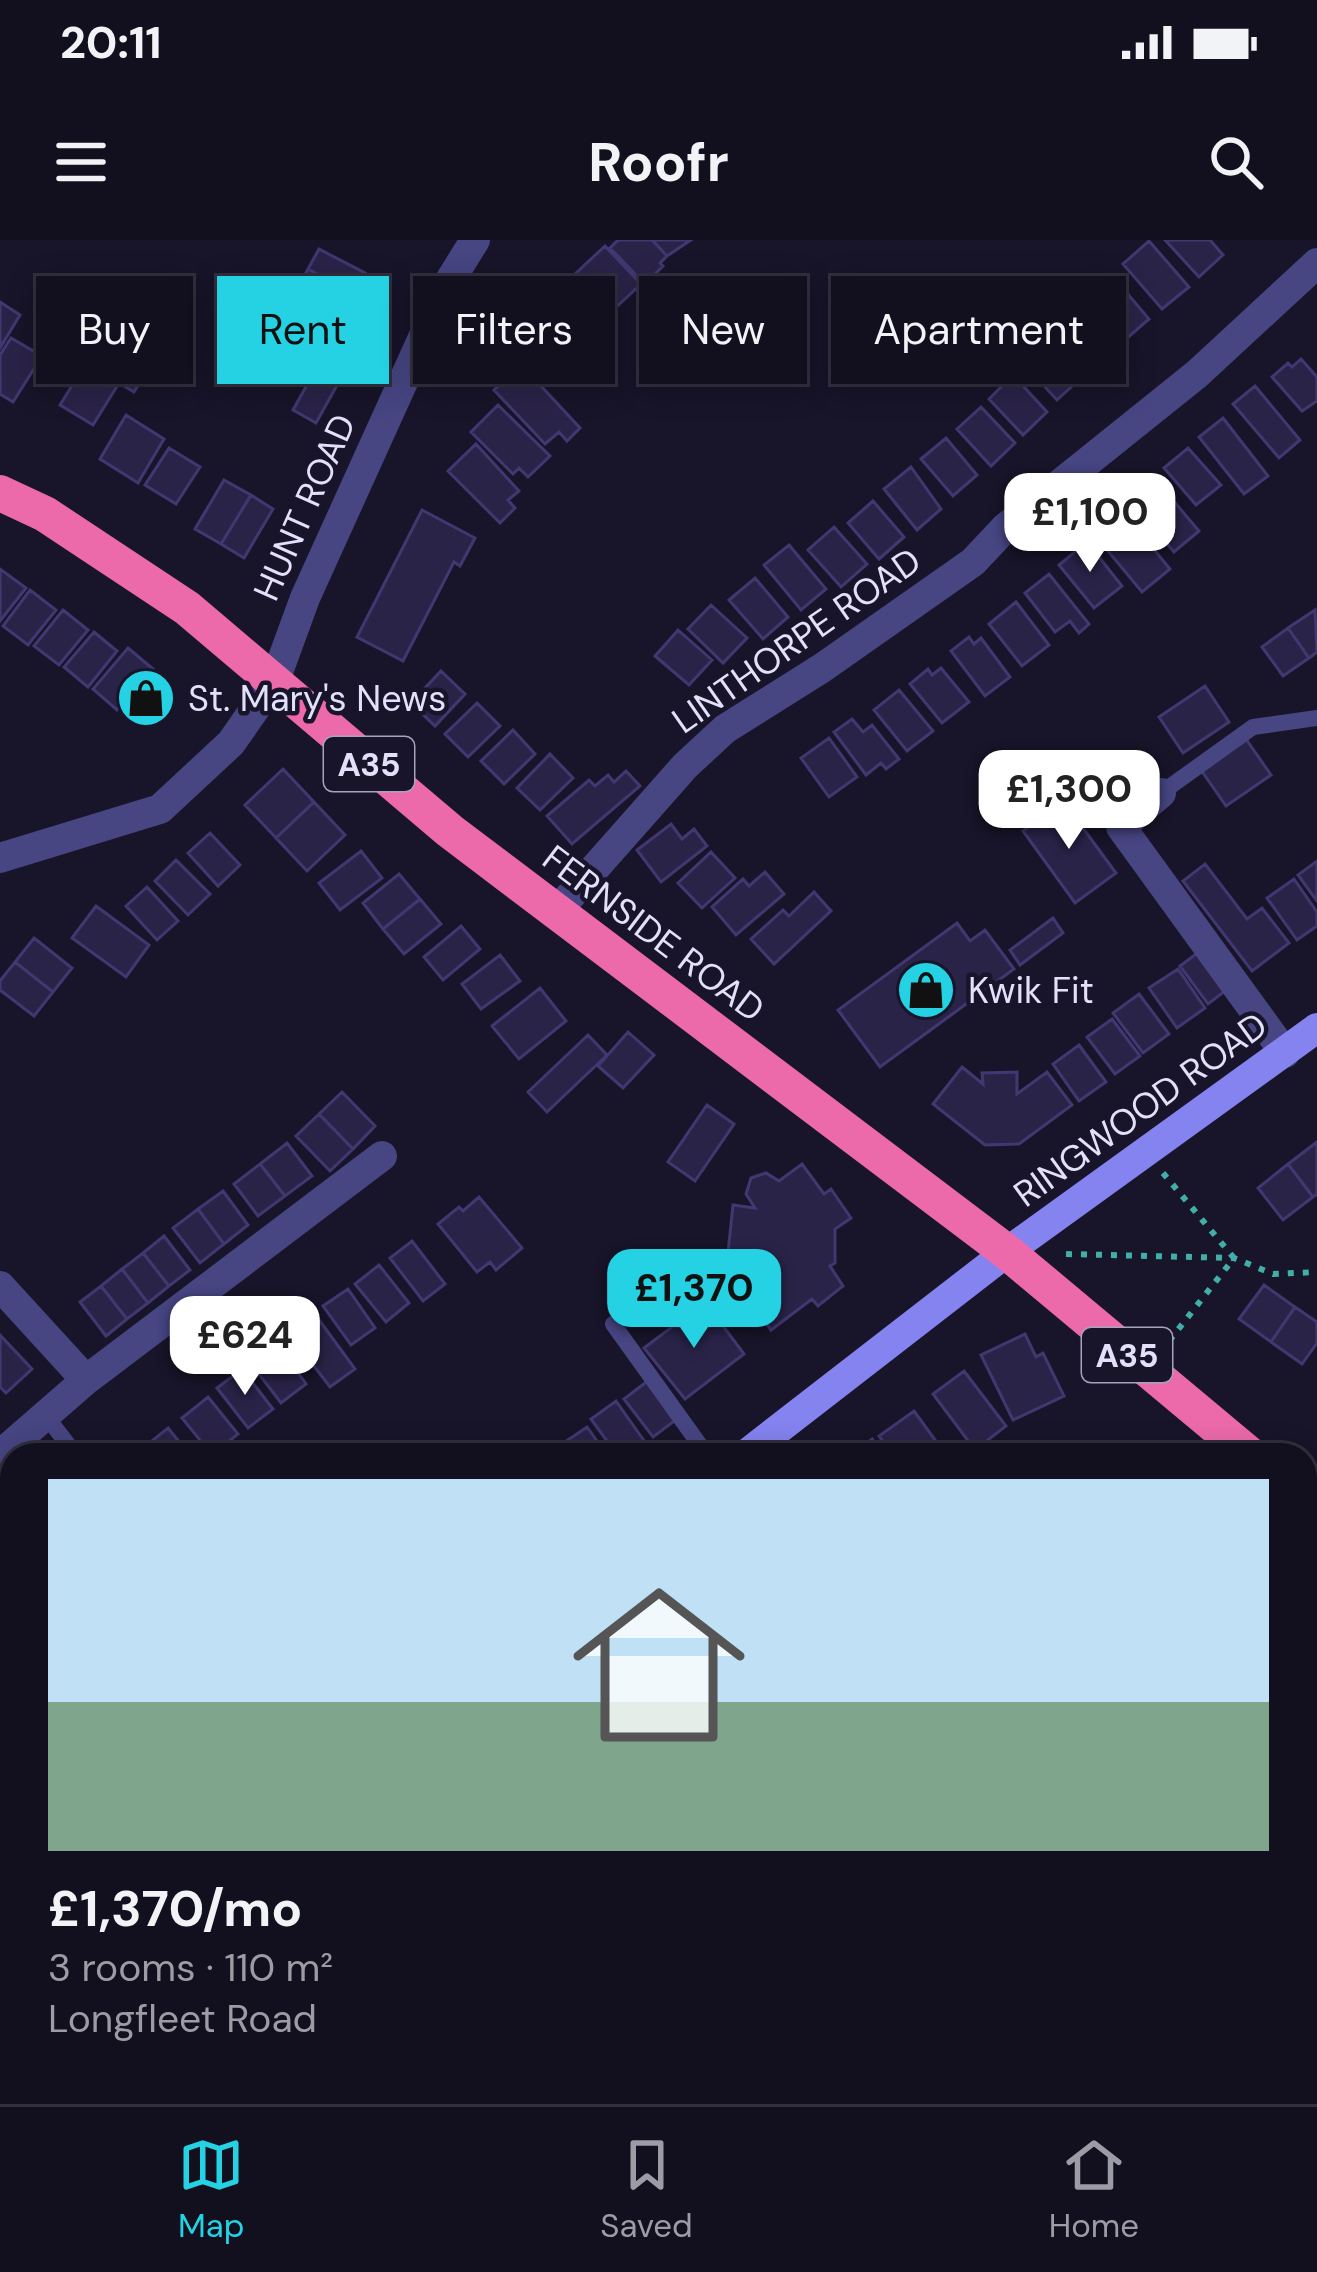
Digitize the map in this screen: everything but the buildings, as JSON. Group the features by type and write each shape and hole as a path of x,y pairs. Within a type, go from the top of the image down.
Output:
{"highway":[{"name":"FERNSIDE ROAD","path":"0,493 45,514 187,608 434,818 1007,1252 1235,1443"}],"main road":[{"name":"RINGWOOD ROAD","path":"760,1443 1007,1252 1317,1028"}],"street":[{"name":"HUNT ROAD","path":"0,859 160,809 231,743 275,680 305,598 446,286 475,240"},
{"name":"LINTHORPE ROAD","path":"556,912 685,766 725,729 973,562 1004,528 1197,374 1317,263"},
{"path":"1161,793 1121,826 1285,1053"},
{"path":"15,1443 86,1380 382,1156"},
{"path":"0,1286 86,1380"}],"lane":[{"path":"1161,793 1253,727 1317,718"},
{"path":"668,1283 613,1324 698,1443"},
{"path":"46,1416 67,1443"}],"path":[{"path":"1146,1153 1234,1258"},
{"path":"1007,1252 1234,1258 1274,1274 1317,1272"},
{"path":"1143,1370 1192,1316 1234,1258"}],"place":[{"name":"St. Mary's News","path":"146,698"},
{"name":"Kwik Fit","path":"926,990"}]}
